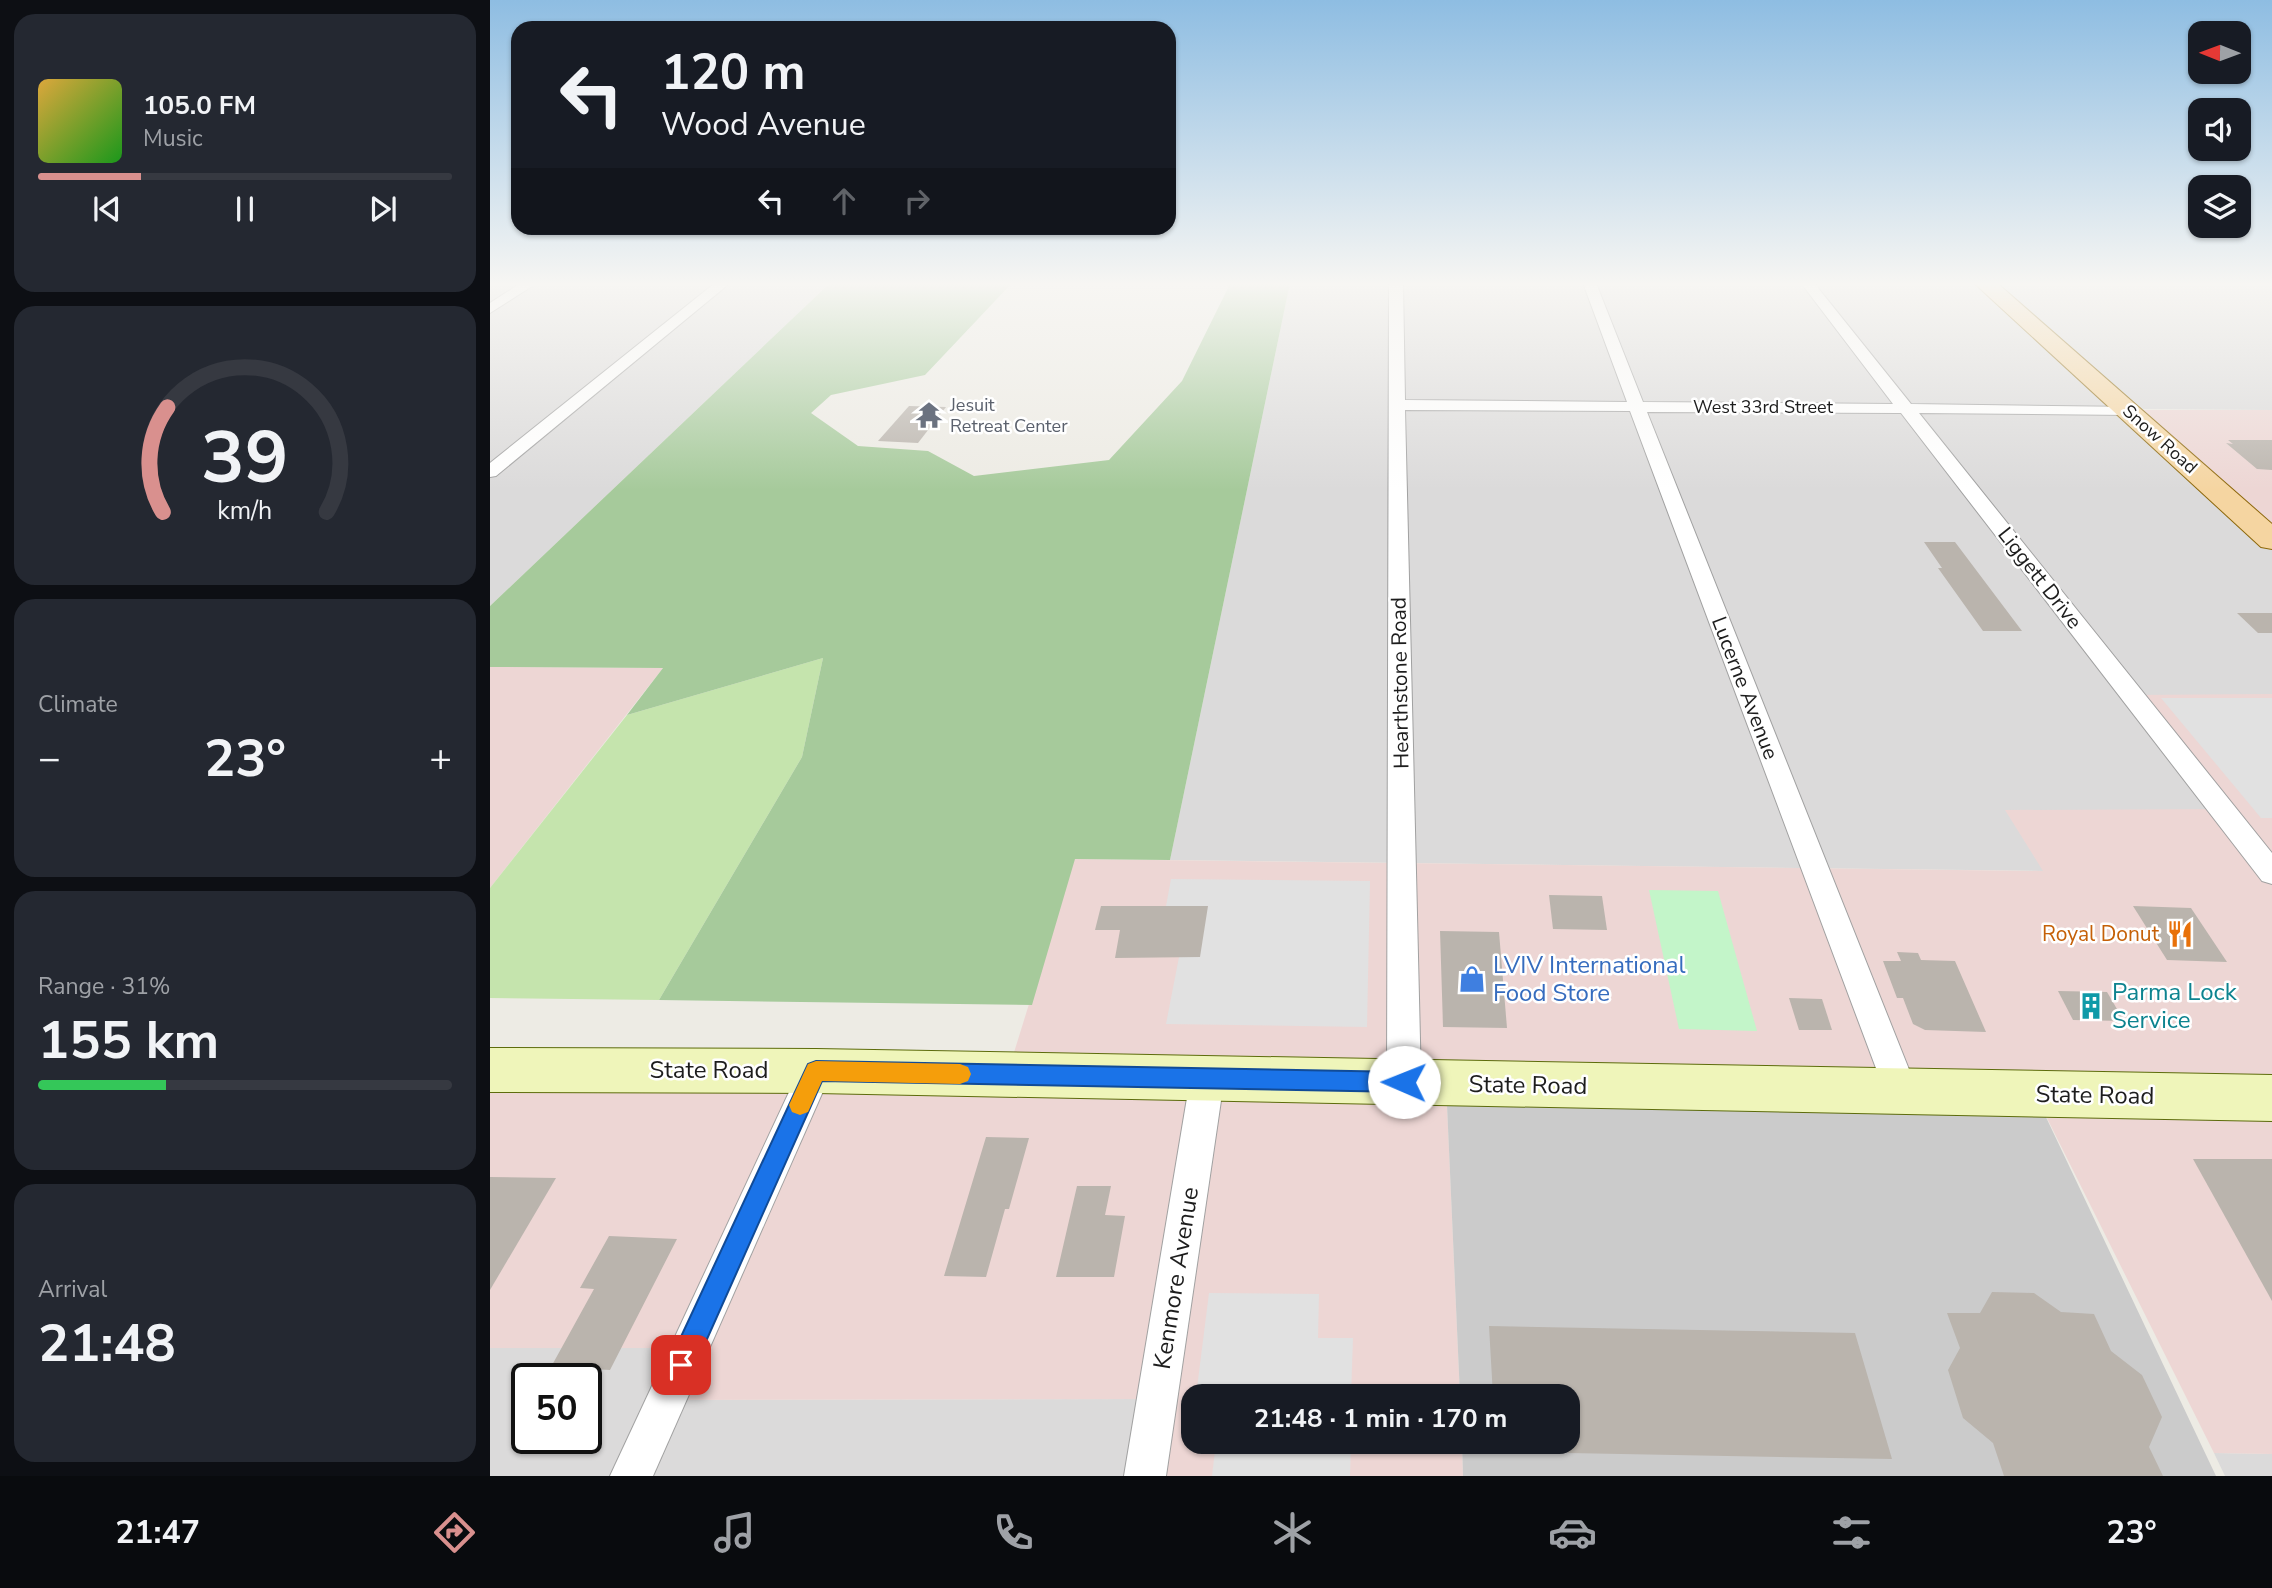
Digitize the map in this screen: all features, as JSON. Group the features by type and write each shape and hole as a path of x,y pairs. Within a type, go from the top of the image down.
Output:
{"main road":[{"name":"Snow Road","path":"2062,352 2272,540"},
{"name":"State Road","path":"490,1070 816,1071 2272,1098"}],"street":[{"path":"490,472 639,352"},
{"name":"Hearthstone Road","path":"1397,352 1404,1082"},
{"name":"Lucerne Avenue","path":"1615,352 1901,1091"},
{"name":"Liggett Drive","path":"1862,352 2272,873"},
{"name":"West 33rd Street","path":"1398,405 2128,410"},
{"path":"631,1476 816,1071"},
{"name":"Kenmore Avenue","path":"1145,1476 1207,1080"}],"shaded area":[{"path":"490,352 757,352 490,606"},
{"path":"1276,352 2061,352 2272,540 2272,696 2133,695 2222,809 2034,853 2044,871 1170,860"},
{"path":"2076,352 2272,352 2272,410 2143,409"},
{"path":"2128,410 2272,410 2272,540"},
{"path":"490,667 663,668 490,888"},
{"path":"2272,694 2272,1454 2214,1453 2035,1094 1446,1083 1459,1384 1181,1384 1181,1454 1462,1454 1463,1476 1145,1476 1157,1399 666,1400 689,1348 490,1348 490,1070 1007,1075 1074,859 2043,871 2005,810 2221,809 2132,695"},
{"path":"2161,698 2272,698 2272,818 2261,818"},
{"path":"1171,879 1370,881 1367,1027 1166,1024 1179,957 1208,906 1166,906"},
{"path":"1446,1083 2035,1094 2216,1476 1463,1476 1462,1454 1580,1454 1580,1384 1459,1384"},
{"path":"1209,1293 1319,1294 1318,1338 1353,1338 1351,1384 1198,1384"},
{"path":"490,1348 689,1348 667,1400 1157,1399 1145,1476 490,1476"},
{"path":"2214,1453 2272,1454 2272,1476 2225,1476"},
{"path":"1215,1454 1351,1454 1350,1476 1212,1476"}],"green space":[{"name":"Jesuit Retreat Center","path":"757,352 947,352 925,375 831,395 811,413 858,446 928,451 974,476 1109,460 1182,381 1196,352 1276,352 1170,860 1075,859 1032,1005 659,1000 802,757 823,658 627,715 663,668 490,667 490,606"},
{"path":"823,658 802,757 659,1000 490,998 490,888 627,715"},
{"path":"1649,890 1718,891 1757,1031 1679,1029"}],"building":[{"path":"909,406 946,407 918,443 878,441"},
{"path":"2228,440 2272,440 2272,470 2257,469 2226,443 2233,444"},
{"path":"1924,542 1955,542 2022,631 1983,631 1938,568 1942,568"},
{"path":"2237,613 2272,613 2272,633 2258,633"},
{"path":"1549,895 1602,896 1607,930 1553,929"},
{"path":"1101,906 1208,906 1200,957 1115,958 1120,930 1095,930"},
{"name":"Royal Donut","path":"2133,906 2191,908 2227,962 2167,960"},
{"name":"LVIV International Food Store","path":"1440,931 1499,932 1507,1028 1443,1027"},
{"path":"1897,952 1918,953 1921,960 1955,961 1986,1032 1925,1030 1913,1024 1903,998 1897,998 1883,961 1901,961"},
{"name":"Parma Lock Service","path":"2058,991 2107,992 2124,1021 2073,1020"},
{"path":"1789,998 1822,999 1832,1030 1799,1030"},
{"path":"986,1137 1029,1138 986,1277 944,1276"},
{"path":"2193,1159 2272,1159 2272,1301"},
{"path":"490,1177 556,1178 490,1290"},
{"path":"1077,1186 1111,1186 1105,1215 1125,1216 1114,1277 1056,1277"},
{"path":"609,1236 677,1239 610,1370 602,1370 602,1363 553,1363 594,1289 580,1288"},
{"path":"1992,1292 2034,1293 2061,1312 2094,1314 2111,1351 2142,1375 2162,1417 2149,1447 2163,1476 2004,1476 1993,1443 1963,1418 1948,1370 1960,1348 1947,1313 1980,1313"},
{"path":"1489,1326 1855,1333 1892,1459 1580,1453 1580,1384 1492,1384"}],"slow traffic":[{"path":"800,1105 816,1071 960,1074"}],"place":[{"name":"Jesuit Retreat Center","path":"929,415"},
{"name":"Royal Donut","path":"2180,934"},
{"name":"LVIV International Food Store","path":"1472,979"},
{"name":"Parma Lock Service","path":"2091,1006"}],"route":[{"path":"681,1365 816,1071 1404,1082"}]}
